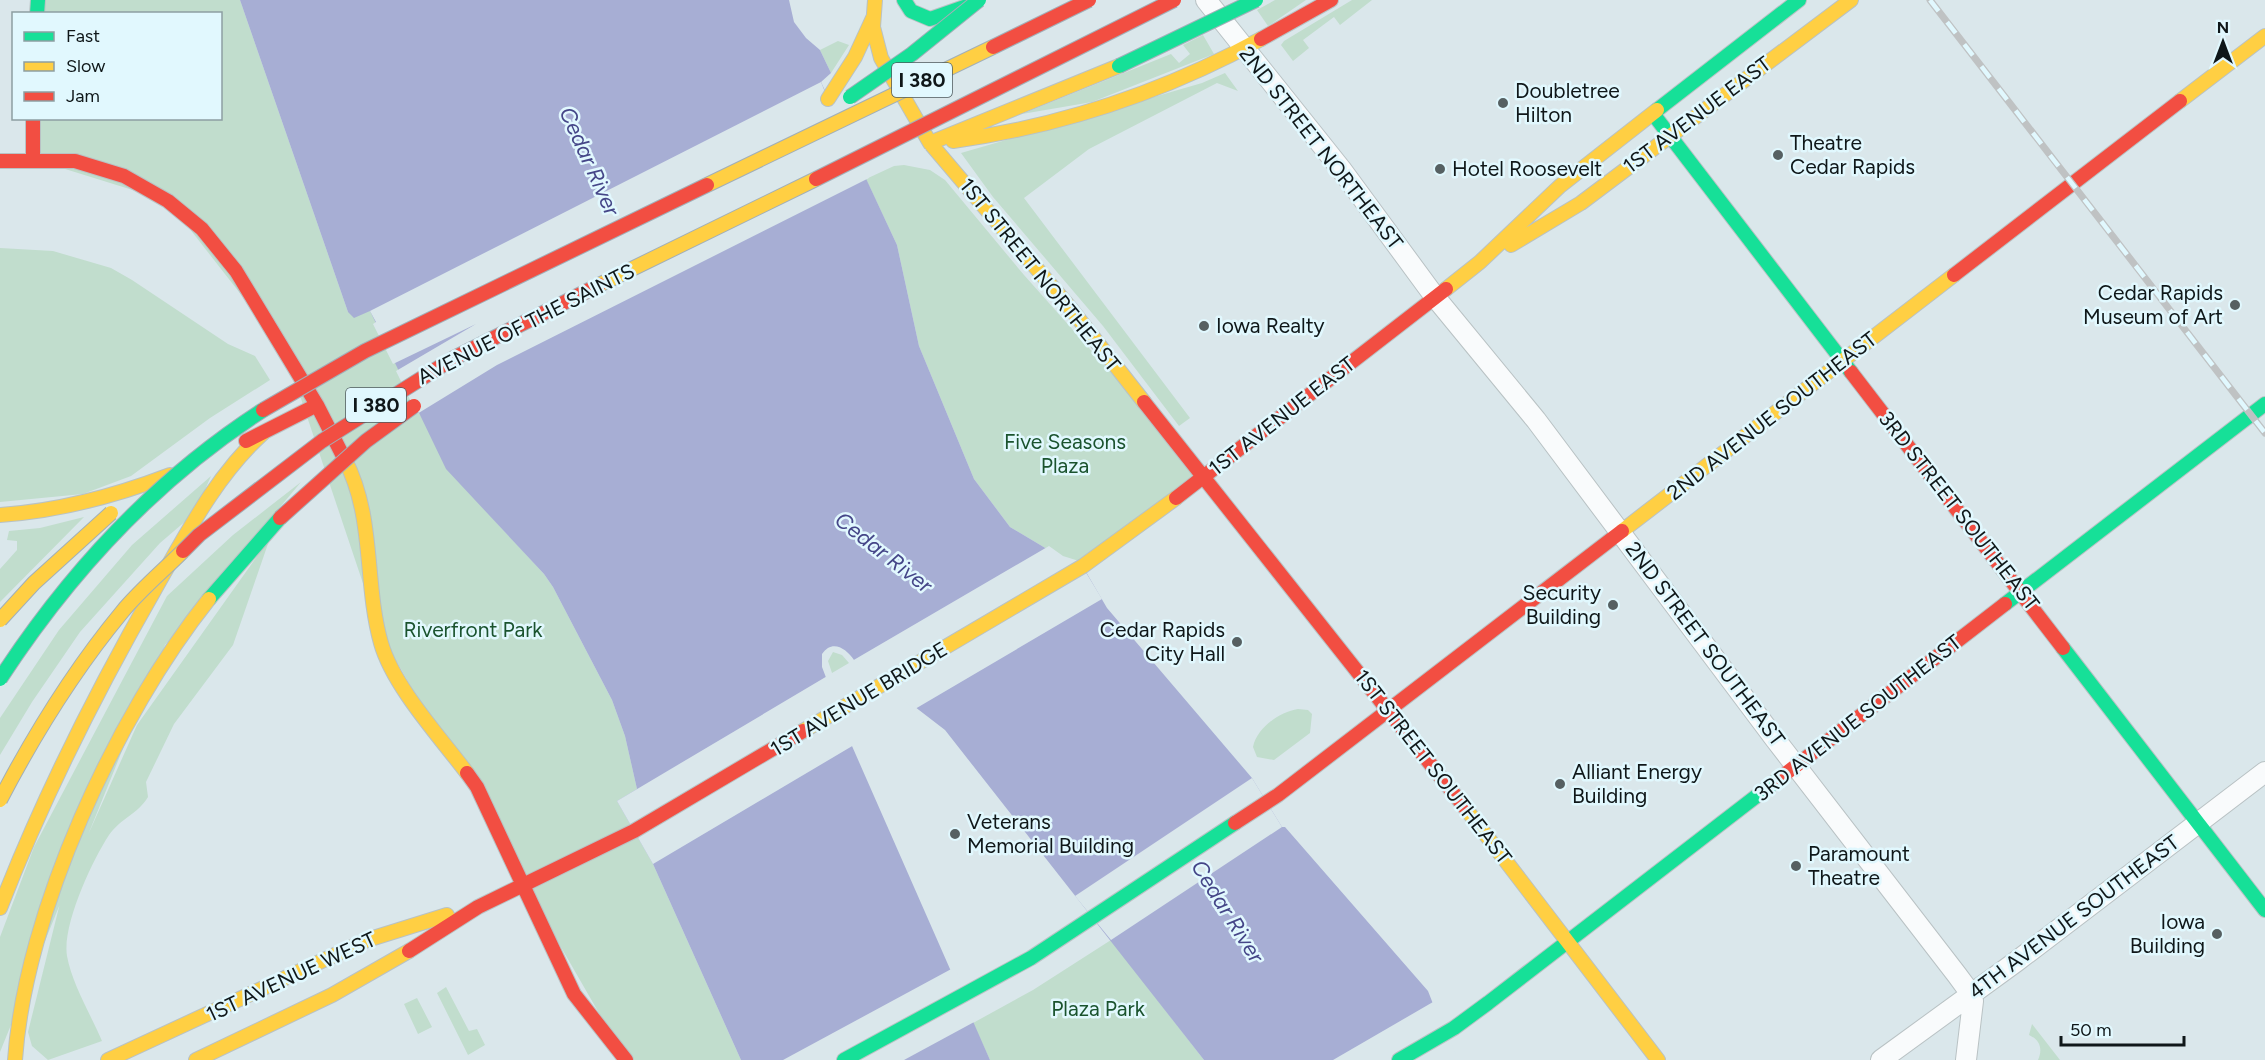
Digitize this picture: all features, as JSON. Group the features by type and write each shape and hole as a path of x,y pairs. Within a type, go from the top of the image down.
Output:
{"main road":[{"path":"828,99 855,57 873,18 875,0"},
{"path":"904,0 911,11 930,19 984,1"},
{"name":"I 380","path":"0,679 35,626 69,584 147,503 193,461 278,400 365,351 1089,0"},
{"name":"AVENUE OF THE SAINTS","path":"0,800 34,735 96,644 150,581 199,535 283,469 356,418 454,358 586,291 879,149 1174,0"},
{"path":"930,143 1119,66 1256,0"},
{"path":"930,143 996,136 1085,114 1162,86 1245,50 1331,0"},
{"name":"1ST AVENUE EAST","path":"1083,566 1204,477 1480,262 1560,186 1798,0"},
{"name":"1ST AVENUE EAST","path":"1480,262 1559,218 1851,0"},
{"path":"884,66 984,1"},
{"path":"756,160 912,54 984,1"},
{"name":"1ST STREET NORTHEAST","path":"873,18 877,47 884,66 930,143 1071,309 1204,477"},
{"name":"2ND AVENUE SOUTHEAST","path":"844,1060 975,989 1094,918 1273,798 2265,36"},
{"name":"3RD STREET SOUTHEAST","path":"1653,113 2022,591 2197,824 2265,909"},
{"path":"33,120 33,159"},
{"path":"0,161 33,159 75,161 124,176 168,201 202,229 253,297 317,405 353,475 360,494 368,532 381,643 391,670 477,787 574,994 626,1060"},
{"path":"480,361 586,291"},
{"path":"21,1056 18,1026 37,942 81,816 123,731 177,643 207,601 280,518 366,441 424,398"},
{"name":"3RD AVENUE SOUTHEAST","path":"1399,1060 1450,1030 1569,940 2265,404"},
{"path":"0,515 59,509 138,488 191,467 317,405"},
{"path":"0,908 69,747 112,663 183,539 228,468 245,448 263,433"},
{"path":"0,620 34,583 87,532 130,499 193,461"},
{"name":"1ST STREET SOUTHEAST","path":"1204,477 1569,940 1658,1060"},
{"name":"1ST AVENUE BRIDGE","path":"634,831 1083,566"},
{"name":"1ST AVENUE WEST","path":"196,1060 332,995 386,966 478,907 634,831"},
{"name":"1ST AVENUE WEST","path":"108,1060 367,940 478,907"}],"street":[{"name":"2ND STREET NORTHEAST","path":"1206,0 1341,169 1435,297"},
{"name":"2ND STREET SOUTHEAST","path":"1435,297 1536,420 1971,994"},
{"name":"4TH AVENUE SOUTHEAST","path":"1881,1060 2265,772"},
{"path":"1966,1060 1973,1005 1971,994"}],"green space":[{"name":"Riverfront Park","path":"38,0 240,0 348,312 370,311 420,412 495,521 544,574 553,587 612,700 625,736 637,789 617,801 653,864 741,1060 626,1060 379,631 285,351 168,201 33,159 33,120 222,120 222,12 37,12"},
{"path":"1275,0 1306,0 1268,26 1257,10"},
{"path":"1352,0 1372,0 1340,25 1334,17 1303,40 1309,48 1293,61 1281,45 1284,41"},
{"path":"1203,35 1214,54 1092,102 1022,114 1171,54 1179,63 1190,54 1183,45"},
{"path":"838,41 849,45 831,73 820,50"},
{"path":"1225,73 1238,91 1217,83 1089,149 1024,198 1190,418 1179,426 1103,326 993,197 961,153 1202,83"},
{"name":"Five Seasons Plaza","path":"904,165 930,170 945,180 1024,275 1204,477 1082,565 1062,558 1010,527 974,479 919,346 897,245 866,179 894,166"},
{"path":"0,248 53,251 111,268 228,344 255,356 270,380 210,418 131,476 83,494 0,502"},
{"path":"211,476 195,513 160,543 80,632 32,702 0,755 0,718 59,630 132,545"},
{"path":"301,482 165,645 0,1052 0,937 34,847 167,596 233,535"},
{"path":"84,517 0,602 0,569 17,550 17,541 7,540 9,531 40,528"},
{"path":"270,538 233,645 174,724 146,782 148,797 109,835 87,877 74,911 67,943 69,967 102,1041 48,1060 32,1046 28,1032 63,891 137,725"},
{"path":"833,652 842,655 849,663 832,673 828,661"},
{"path":"1298,709 1308,710 1312,714 1310,733 1274,760 1257,757 1253,747 1264,727 1276,717"},
{"name":"Plaza Park","path":"1111,940 1204,1060 990,1060 973,1023 1033,990"},
{"path":"446,987 469,1031 477,1029 485,1045 468,1055 437,993"},
{"path":"417,998 432,1027 418,1034 404,1004"},
{"path":"2032,1024 2060,1060 2038,1060 2040,1045 2029,1035"}],"water":[{"name":"Cedar River","path":"240,0 789,0 794,22 806,38 820,50 831,73 821,82 897,245 919,346 974,479 1010,527 1062,558 1082,565 1107,608 1252,778 1282,827 1285,827 1428,991 1455,1060 1204,1060 945,730 854,660 847,652 834,646 826,649 822,654 822,667 852,746 990,1060 741,1060 653,864 617,801 637,789 625,736 612,700 544,574 446,469 370,311 354,318 348,312"}],"pier":[{"path":"821,82 869,178 497,365 417,414 396,371 476,324 393,364 373,324 376,322 370,311"},
{"path":"1049,546 1063,556 1079,561 1102,599 915,709 852,661"},
{"path":"829,675 854,745 653,864 617,801"},
{"path":"1252,778 1282,827 1111,940 1075,896"},
{"path":"955,967 976,1021 904,1060 783,1060"},
{"path":"1433,1002 1442,1017 1458,1060 1333,1060"}],"railway":[{"path":"1930,0 2265,433"}],"traffic: fast":[{"path":"37,12 38,0"},
{"path":"904,0 911,11 930,19 970,5"},
{"path":"850,97 912,54 979,0"},
{"path":"1119,66 1256,0"},
{"path":"1657,110 1799,0"},
{"path":"1657,119 1851,372"},
{"path":"2005,604 2265,404"},
{"path":"0,679 55,602 117,531 186,466 263,410"},
{"path":"209,599 280,518"},
{"path":"2063,648 2265,910"},
{"path":"1399,1060 1454,1028 1488,1003 1780,778"},
{"path":"844,1060 1031,958 1235,823"}],"traffic: slow":[{"path":"875,0 873,27 881,58 930,143 1071,309 1144,402"},
{"path":"1511,245 1581,203 1851,0"},
{"path":"828,99 855,57 873,18"},
{"path":"2180,101 2265,36"},
{"path":"953,141 1034,126 1112,104 1187,75 1261,39"},
{"path":"707,185 993,47"},
{"path":"930,143 1119,66"},
{"path":"1446,289 1480,262 1560,186 1657,110"},
{"path":"599,285 816,179"},
{"path":"1622,531 1954,275"},
{"path":"0,908 52,785 133,628 203,506 230,468 263,433"},
{"path":"345,460 361,504 372,597 381,643 387,659 406,694 467,773"},
{"path":"0,515 44,510 86,501 129,490 170,475"},
{"path":"803,731 1083,566 1176,498"},
{"path":"0,620 34,583 111,513"},
{"path":"0,800 41,726 104,634 144,588 183,551"},
{"path":"15,1060 22,1003 37,942 57,880 81,818 141,699 209,599"},
{"path":"1466,809 1658,1060"},
{"path":"108,1060 367,940 447,915"},
{"path":"196,1060 332,995 409,951"}],"traffic: jam":[{"path":"993,47 1089,0"},
{"path":"816,179 1174,0"},
{"path":"1261,39 1331,0"},
{"path":"1954,275 2180,101"},
{"path":"33,120 33,159"},
{"path":"0,161 75,161 124,176 168,201 202,229 236,271 317,405 345,460"},
{"path":"263,410 365,351 707,185"},
{"path":"183,551 199,535 322,441 454,358 599,285"},
{"path":"1176,498 1446,289"},
{"path":"1851,372 2063,648"},
{"path":"1144,402 1466,809"},
{"path":"246,441 317,405"},
{"path":"280,518 366,441 414,406"},
{"path":"1235,823 1278,795 1622,531"},
{"path":"1780,778 2005,604"},
{"path":"409,951 478,907 634,831 803,731"},
{"path":"467,773 477,787 574,994 626,1060"}],"place":[{"name":"Doubletree Hilton","path":"1503,103"},
{"name":"Theatre Cedar Rapids","path":"1778,155"},
{"name":"Hotel Roosevelt","path":"1440,169"},
{"name":"Cedar Rapids Museum of Art","path":"2235,305"},
{"name":"Iowa Realty","path":"1204,326"},
{"name":"Security Building","path":"1613,605"},
{"name":"Cedar Rapids City Hall","path":"1237,642"},
{"name":"Alliant Energy Building","path":"1560,784"},
{"name":"Veterans Memorial Building","path":"955,834"},
{"name":"Paramount Theatre","path":"1796,866"},
{"name":"Iowa Building","path":"2217,934"}]}
